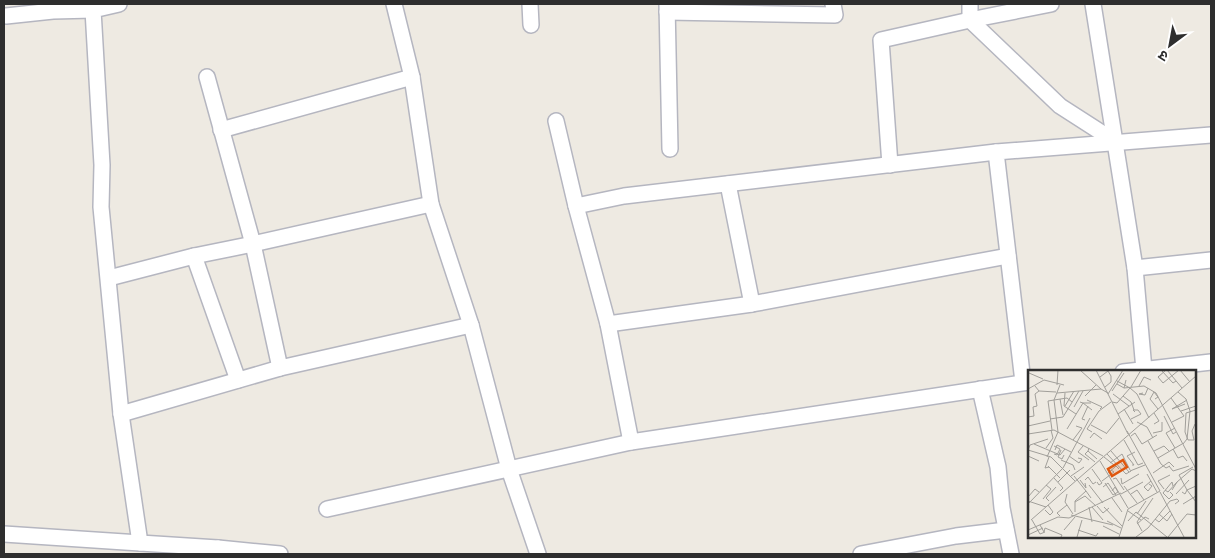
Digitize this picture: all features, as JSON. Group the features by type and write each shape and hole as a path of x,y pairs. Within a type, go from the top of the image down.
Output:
{"street":[{"path":"5,12 93,10 119,4"},
{"path":"394,4 412,78 431,204 471,325 509,469 538,554"},
{"path":"530,4 531,25"},
{"path":"670,149 667,8 835,15 833,4"},
{"path":"970,4 970,20 1060,106 1116,142"},
{"path":"890,165 881,40 1051,4"},
{"path":"1093,4 1135,268 1144,370 1211,362"},
{"path":"93,10 102,165 101,207 120,414 140,543"},
{"path":"207,77 253,244 280,368"},
{"path":"221,130 412,78"},
{"path":"556,121 576,206 608,324 631,442"},
{"path":"576,206 624,196 996,152 1211,135"},
{"path":"327,509 631,442 1026,382 1008,256 996,152"},
{"path":"728,184 752,304"},
{"path":"109,278 194,256 431,204"},
{"path":"194,256 238,380"},
{"path":"608,324 752,304 1008,256"},
{"path":"1135,268 1211,260"},
{"path":"120,414 280,368 471,325"},
{"path":"980,388 998,467 1011,554"},
{"path":"861,554 956,536 1006,530"},
{"path":"4,534 280,554"}]}
